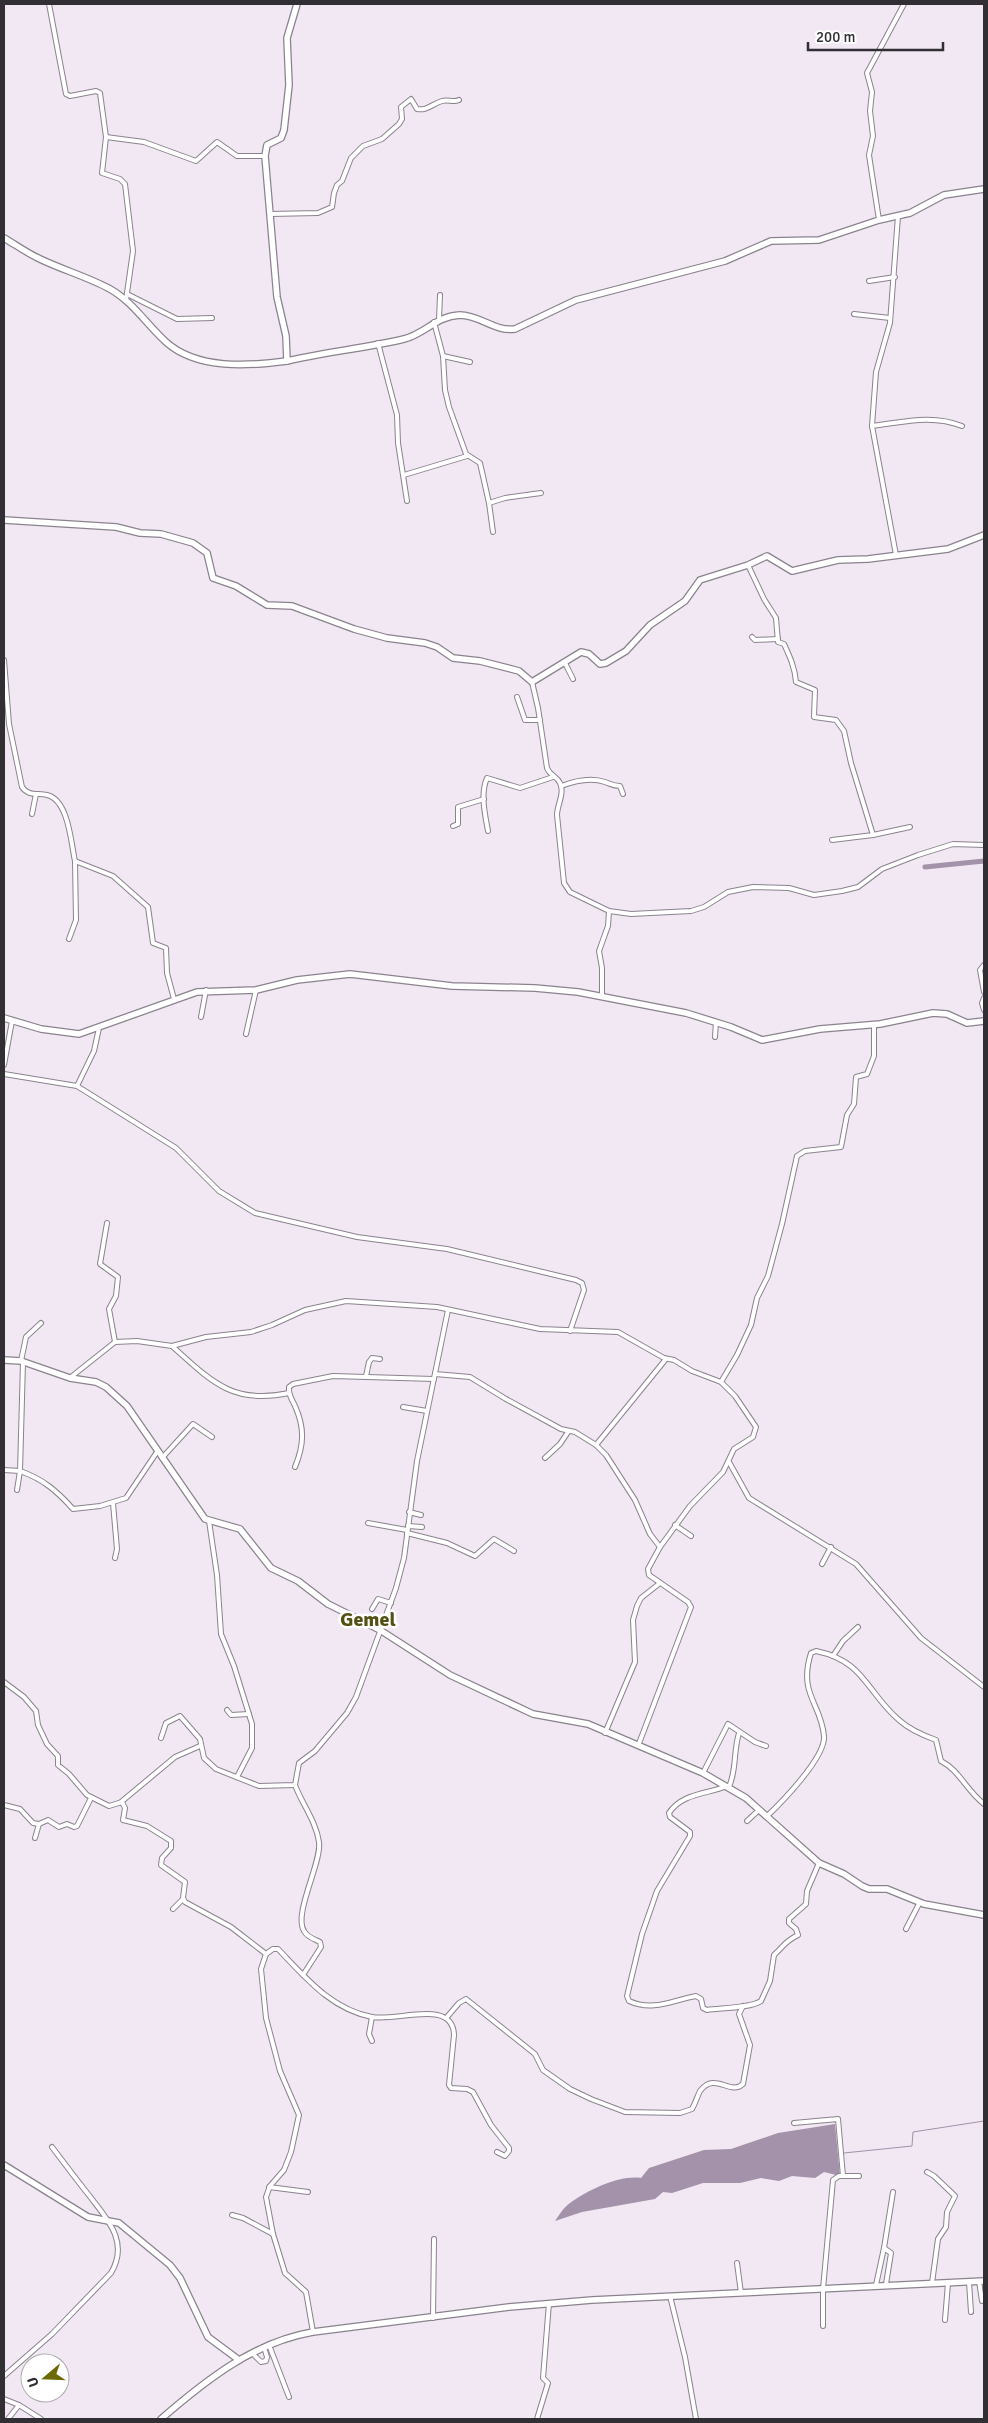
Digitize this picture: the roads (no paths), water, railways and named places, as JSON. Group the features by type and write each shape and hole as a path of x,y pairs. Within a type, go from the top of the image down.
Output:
{"street":[{"path":"49,4 66,94 68,96 100,92 106,136 102,173 124,182 130,215 133,251 127,297 165,341 190,357 229,364 287,361 410,337 437,321 459,315 476,317 504,330 514,329 576,300 725,260 771,241 819,240 922,208 944,195 984,189"},
{"path":"287,361 286,336 277,297 265,156 268,145 281,138 284,130 289,85 287,38 297,4"},
{"path":"879,220 869,155 873,131 870,108 872,92 867,73 904,4"},
{"path":"270,214 318,213 333,207 334,193 342,181 350,158 365,144 382,139 399,124 402,119 401,107 409,99 417,109 423,110 444,100 454,102 459,100"},
{"path":"106,136 124,141 144,142 196,161 217,142 237,156 265,156"},
{"path":"896,555 872,426 876,372 890,318 895,277 898,216"},
{"path":"4,238 38,258 177,319 212,318"},
{"path":"869,281 895,277"},
{"path":"440,295 437,321 443,356 447,400 467,456 480,463 493,532"},
{"path":"854,314 890,318"},
{"path":"378,343 398,415 398,443 407,500"},
{"path":"443,356 470,362"},
{"path":"872,426 922,418 947,420 962,426"},
{"path":"404,475 467,456"},
{"path":"489,503 505,498 541,493"},
{"path":"4,520 120,528 140,533 161,534 193,543 207,553 211,573 215,579 236,586 267,605 292,606 360,631 437,647 453,658 480,661 519,671 532,682 548,768 553,777 558,779 561,786 557,815 565,886 578,896 609,911 631,914 696,910 728,892 753,887 789,888 814,895 842,891 860,886 882,869 918,855 953,844 984,845"},
{"path":"532,682 583,652 600,664 612,660 626,651 650,625 685,600 700,580 748,565 769,556 792,571 838,560 868,559 954,548 984,535"},
{"path":"748,565 764,599 776,618 778,642 784,644 798,684 815,690 814,717 836,720 844,731 851,763 873,835"},
{"path":"752,637 755,640 762,641 778,639"},
{"path":"4,660 9,724 21,785 26,792 51,796 59,805 70,828 75,861 76,920 69,939"},
{"path":"565,662 574,679"},
{"path":"517,697 525,720 540,720"},
{"path":"488,832 484,787 488,777 521,788 553,777"},
{"path":"561,786 577,780 603,781 612,786 620,786 623,794"},
{"path":"32,814 36,794"},
{"path":"453,826 458,824 458,807 484,799"},
{"path":"832,840 873,835 910,826"},
{"path":"75,861 113,876 148,907 152,943 166,948 166,973 174,999"},
{"path":"602,996 602,968 599,951 608,926 609,911"},
{"path":"984,965 980,970 984,992"},
{"path":"4,1018 41,1030 85,1033 115,1019 206,990 256,990 297,980 350,974 452,986 535,988 602,996 686,1014 716,1022 755,1038 767,1040 810,1030 874,1025 939,1012 967,1024 984,1021"},
{"path":"201,1018 206,990"},
{"path":"246,1034 256,990"},
{"path":"984,998 982,1003 984,1010"},
{"path":"4,1065 12,1021"},
{"path":"715,1037 716,1022"},
{"path":"721,1382 737,1355 751,1324 757,1298 768,1276 797,1156 805,1151 841,1147 847,1115 854,1104 856,1077 867,1074 874,1056 874,1025"},
{"path":"76,1086 94,1051 99,1028"},
{"path":"4,1074 76,1086 176,1148 219,1191 247,1210 327,1231 357,1237 438,1247 576,1280 582,1284 584,1290 570,1332"},
{"path":"107,1223 100,1264 118,1277 116,1296 109,1309 115,1342"},
{"path":"70,1378 115,1342 137,1341 172,1346 206,1337 251,1332 269,1327 305,1310 341,1301 437,1307 532,1328 570,1332 618,1332 666,1359 674,1360 692,1371 721,1382 735,1396 756,1430 753,1437 734,1449 722,1474 675,1525 660,1547 648,1571 649,1575 688,1602 691,1607 638,1746"},
{"path":"303,1975 321,1947 320,1942 306,1935 301,1924 310,1875 318,1852 319,1842 312,1820 294,1785 299,1763 315,1751 352,1706 391,1602 404,1558 427,1411 448,1310"},
{"path":"17,1490 20,1471 22,1362 26,1337 41,1323"},
{"path":"172,1346 200,1371 226,1390 250,1394 275,1395 289,1393"},
{"path":"366,1376 370,1360 380,1359"},
{"path":"596,1445 666,1359"},
{"path":"4,1360 22,1362 70,1378 96,1382 114,1393 127,1406 157,1452 204,1517 209,1521 240,1529 271,1568 298,1581 339,1611 380,1630 450,1674 512,1705 544,1718 588,1724 605,1733 702,1773 728,1787 759,1810 819,1863 862,1886 869,1889 888,1889 920,1902 984,1915"},
{"path":"295,1467 302,1448 304,1434 298,1412 289,1393 289,1388 293,1384 316,1378 366,1376 470,1377 506,1399 568,1432 578,1433 596,1445 606,1455 635,1500 650,1534 660,1547"},
{"path":"403,1407 427,1411"},
{"path":"162,1458 193,1424 212,1437"},
{"path":"544,1458 560,1444 568,1432"},
{"path":"4,1470 20,1471 43,1481 59,1492 75,1509 113,1503 128,1496 157,1452"},
{"path":"729,1462 749,1498 859,1566 921,1638 984,1687"},
{"path":"113,1503 117,1549 115,1558"},
{"path":"410,1512 421,1515"},
{"path":"209,1521 216,1563 221,1634 234,1666 252,1730 252,1748 237,1777"},
{"path":"368,1523 407,1530 447,1543 475,1556 494,1539 514,1551"},
{"path":"675,1525 691,1536"},
{"path":"407,1530 422,1527"},
{"path":"822,1564 831,1547"},
{"path":"605,1733 635,1662 633,1620 637,1606 642,1598 660,1583"},
{"path":"372,1609 378,1599 391,1602"},
{"path":"833,1656 843,1641 858,1627"},
{"path":"766,1817 802,1778 822,1746 823,1733 807,1687 808,1664 811,1653 815,1651 833,1656 856,1668 901,1722 920,1735 936,1740 941,1761 949,1764 969,1790 984,1804"},
{"path":"4,1682 24,1697 36,1711 38,1725 50,1748 58,1756 58,1765 91,1798 113,1807 175,1757 200,1746"},
{"path":"228,1710 231,1715 249,1714"},
{"path":"161,1738 166,1723 180,1716 200,1739 202,1754 210,1766 223,1774 264,1787 294,1785"},
{"path":"702,1773 727,1724 739,1733 766,1746"},
{"path":"728,1787 735,1772 734,1757 739,1733"},
{"path":"728,1787 692,1795 674,1806 669,1813 670,1817 690,1832 690,1836 657,1891 642,1934 627,1997 633,2003 654,2006 672,2004 699,1997 704,2009 707,2010 752,2005 761,2000 770,1981 774,1955 782,1949 787,1939 798,1935 797,1931 789,1924 788,1919 806,1904 807,1891 819,1863"},
{"path":"4,1805 18,1808 29,1821 39,1824 48,1820 59,1827 67,1824 76,1827 91,1798"},
{"path":"121,1802 125,1808 123,1820 144,1824 172,1841 171,1848 162,1858 161,1865 185,1882 183,1899 173,1909"},
{"path":"748,1821 759,1810"},
{"path":"34,1838 39,1824"},
{"path":"183,1899 231,1927 266,1954"},
{"path":"906,1929 920,1902"},
{"path":"313,2332 306,2292 303,2287 286,2276 273,2234 266,2197 269,2187 284,2170 291,2152 299,2115 280,2070 266,2018 261,1969 266,1954 273,1949 278,1949 331,2000 346,2009 372,2017 387,2018 433,2014 447,2017 453,2025 454,2036 449,2085 451,2088 467,2089 474,2095 491,2125 509,2148 509,2151 504,2156 497,2152"},
{"path":"447,2017 465,1999 535,2054 543,2070 570,2089 618,2110 680,2113 692,2109 700,2091 709,2083 715,2082 736,2088 744,2084 750,2045 739,2014 743,2006"},
{"path":"372,2017 369,2034 372,2041"},
{"path":"794,2123 838,2118 843,2176"},
{"path":"4,2376 52,2334 111,2273 119,2253 116,2235 52,2147"},
{"path":"4,2165 41,2186 78,2212 88,2217 124,2227 176,2271 208,2337 239,2360"},
{"path":"926,2172 934,2176 956,2196 947,2212 946,2227 938,2240 932,2283"},
{"path":"823,2326 823,2289 833,2181 836,2177 859,2176"},
{"path":"269,2187 308,2192"},
{"path":"876,2285 893,2192"},
{"path":"232,2215 243,2218 273,2234"},
{"path":"433,2318 434,2239"},
{"path":"884,2248 890,2250 891,2254 886,2284"},
{"path":"737,2263 741,2292"},
{"path":"161,2419 216,2374 239,2360 266,2346 294,2335 313,2332 433,2318 509,2306 886,2284 981,2281 982,2301"},
{"path":"969,2282 971,2312"},
{"path":"945,2320 948,2283"},
{"path":"670,2296 685,2357 696,2419"},
{"path":"537,2419 548,2384 544,2378 543,2364 550,2312 549,2303"},
{"path":"252,2353 260,2362 266,2361 266,2346"},
{"path":"266,2346 289,2397"},
{"path":"4,2399 41,2419"},
{"path":"8,2419 19,2406"}],"waterway":[{"path":"925,867 984,861"},
{"path":"844,2153 912,2146 913,2132 984,2121"}],"district":[{"name":"Gemel","path":"368,1619"}]}
